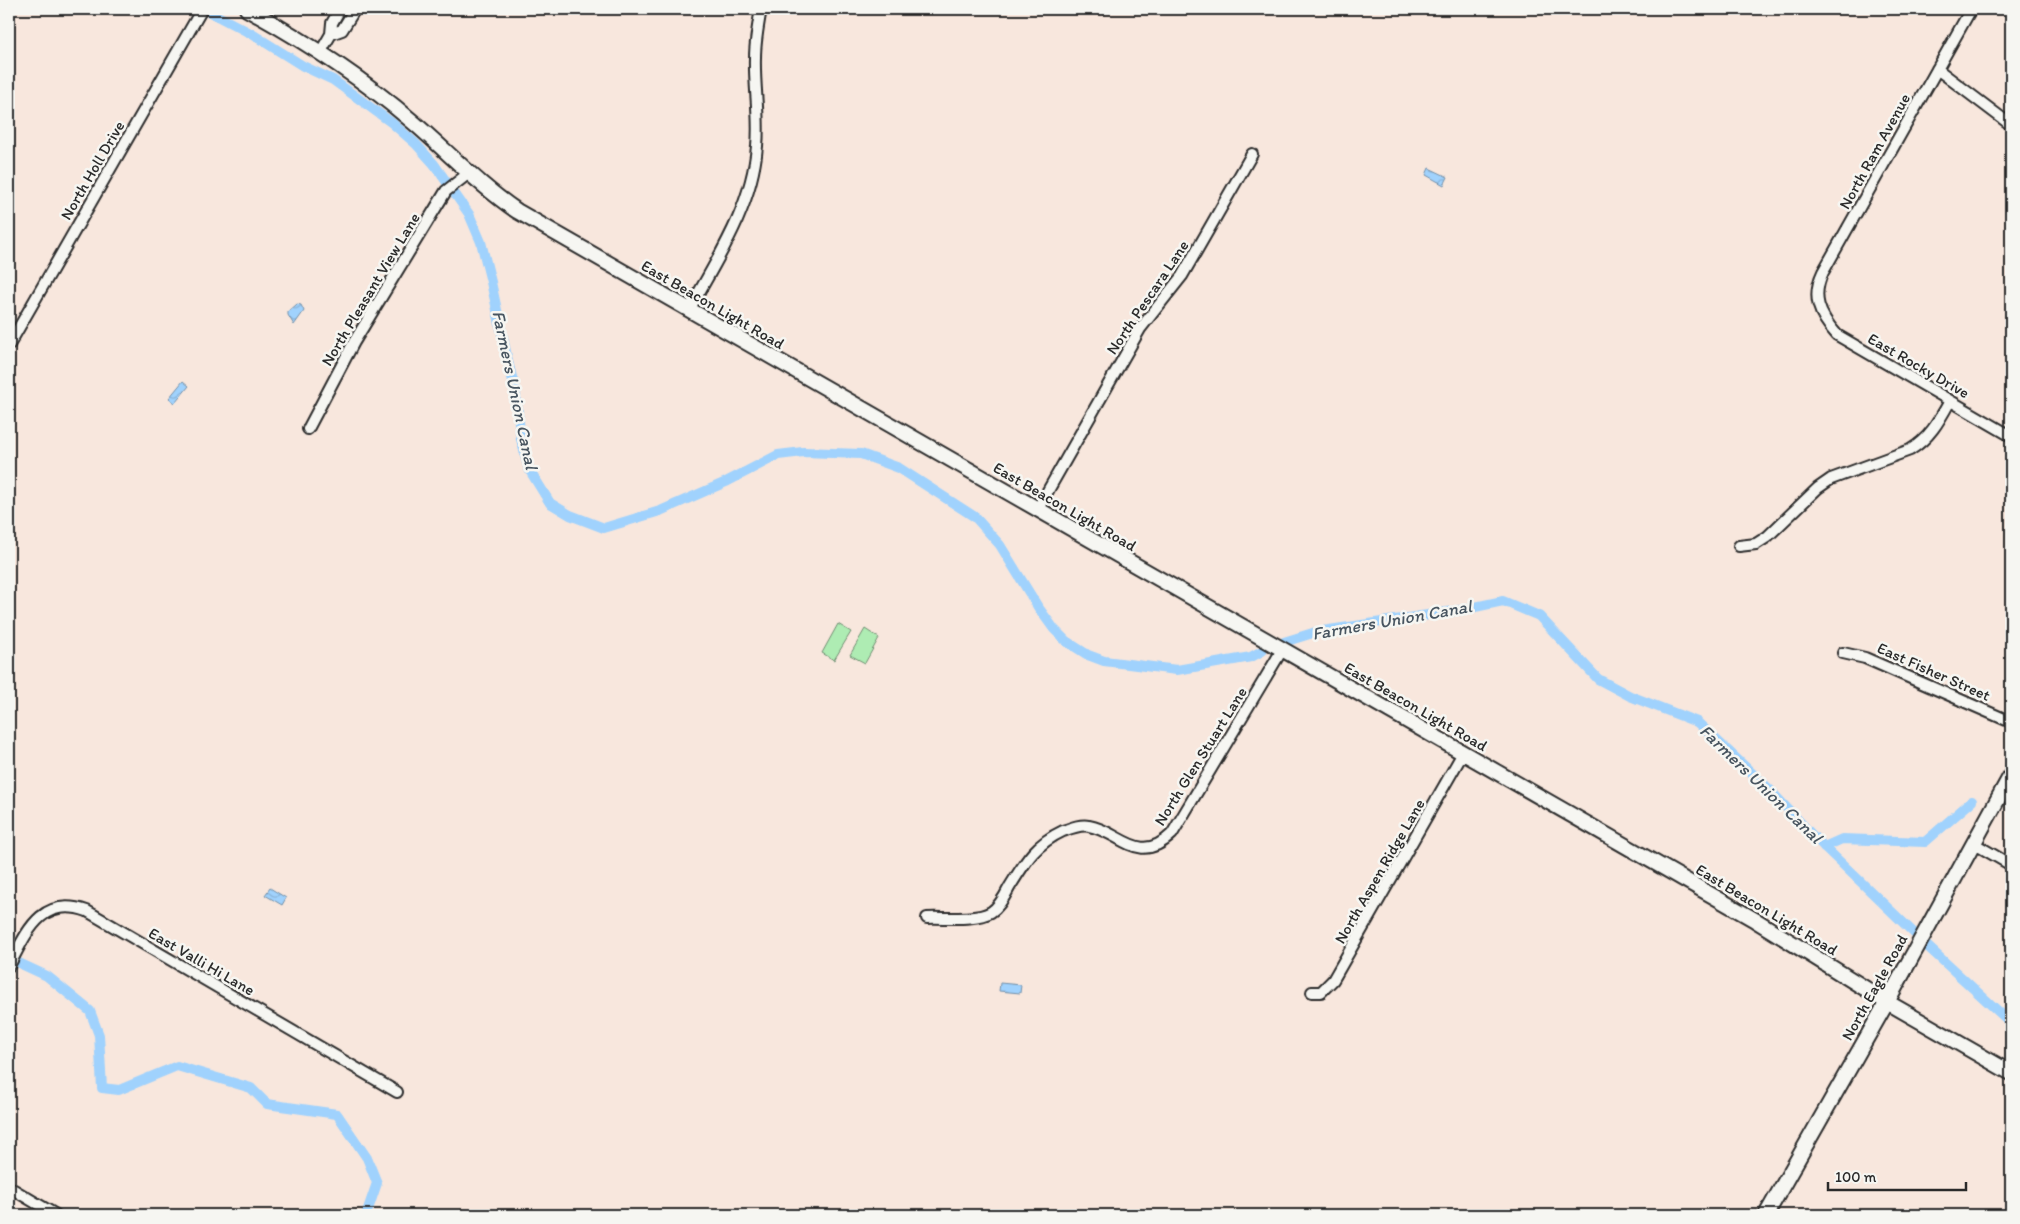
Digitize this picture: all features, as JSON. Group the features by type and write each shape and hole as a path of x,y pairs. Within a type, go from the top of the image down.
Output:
{"main road":[{"name":"East Beacon Light Road","path":"247,9 320,53 405,116 469,173 517,211 1746,915 1887,1002 2011,1073"},
{"name":"North Eagle Road","path":"1766,1215 1887,1002 2011,775"}],"street":[{"path":"320,53 331,34 332,23 340,9"},
{"path":"331,34 342,30 355,9"},
{"path":"689,310 727,243 748,192 757,146 758,117 754,58 756,32 761,9"},
{"name":"North Ram Avenue","path":"1820,311 1817,299 1819,280 1971,9"},
{"name":"North Holl Drive","path":"9,346 201,10"},
{"path":"1938,69 2011,125"},
{"name":"North Pescara Lane","path":"1037,510 1140,329 1182,276 1252,154"},
{"name":"North Pleasant View Lane","path":"308,429 354,342 450,188 469,173"},
{"name":"East Rocky Drive","path":"1820,311 1824,321 1838,334 2011,436"},
{"path":"1739,546 1756,544 1767,537 1824,483 1922,444 1931,434 1950,401"},
{"name":"North Glen Stuart Lane","path":"927,918 973,917 991,912 1002,901 1026,859 1037,847 1065,830 1087,825 1131,845 1154,846 1164,842 1172,834 1282,650"},
{"name":"East Fisher Street","path":"1844,653 1865,658 2011,722"},
{"name":"North Aspen Ridge Lane","path":"1312,992 1320,992 1334,980 1463,753"},
{"path":"1973,844 2011,865"},
{"name":"East Valli Hi Lane","path":"9,966 31,925 44,913 62,906 75,907 87,911 397,1092"},
{"path":"9,1187 56,1215"}],"green space":[{"path":"838,624 851,632 834,660 822,653"},
{"path":"865,629 879,638 865,663 850,655"}],"water":[{"path":"1429,168 1448,177 1444,185 1426,175"},
{"path":"297,304 301,305 304,311 294,325 288,312"},
{"path":"183,381 189,386 175,403 169,398"},
{"path":"270,888 286,898 282,905 265,895"},
{"path":"1000,983 1021,985 1020,993 999,991"}],"waterway":[{"name":"Farmers Union Canal","path":"204,9 252,34 303,66 333,80 392,123 416,144 434,164 469,214 481,242 515,388 521,439 529,469 550,503 570,515 604,528 660,511 726,482 778,455 803,452 861,454 899,468 975,517 1000,545 1038,607 1054,629 1066,641 1088,655 1104,661 1177,670 1251,657 1262,651"},
{"name":"Farmers Union Canal","path":"1284,642 1316,632 1461,610 1503,601 1539,616 1598,679 1630,696 1697,722 1768,788 1811,834 1915,934"},
{"path":"1824,847 1842,839 1925,842 1972,801"},
{"name":"Farmers Union Canal","path":"1927,946 2011,1023"},
{"path":"19,963 47,976 90,1011 99,1035 102,1088 119,1090 177,1066 251,1088 267,1104 337,1114 367,1158 377,1183 366,1215"}]}
